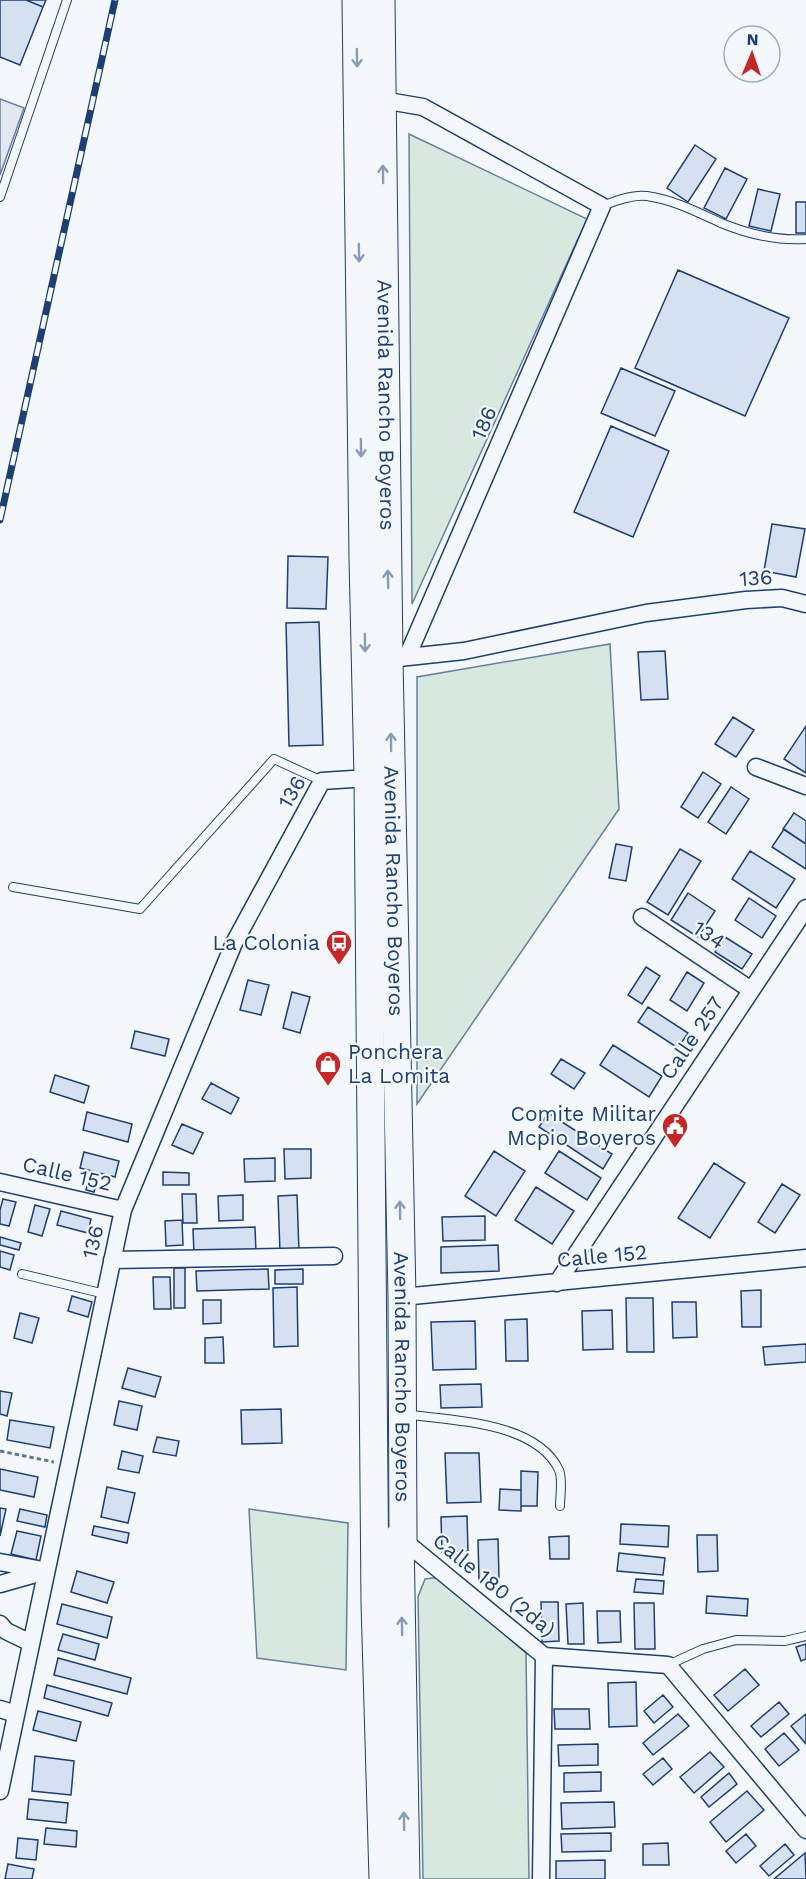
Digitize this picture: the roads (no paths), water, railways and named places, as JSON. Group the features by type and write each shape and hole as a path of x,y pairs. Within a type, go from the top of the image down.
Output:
{"highway":[{"name":"Avenida Rancho Boyeros","path":"356,0 368,778 375,1614 383,1879"},
{"name":"Avenida Rancho Boyeros","path":"381,0 398,658 403,1540"},
{"name":"Avenida Rancho Boyeros","path":"403,1540 400,1535 406,1879"}],"street":[{"path":"382,100 423,107 602,206"},
{"name":"186","path":"398,658 602,206"},
{"name":"136","path":"398,658 464,651 646,613 746,600 782,598 806,604"},
{"path":"756,767 806,786"},
{"name":"136","path":"0,1791 8,1712 31,1642 123,1210 234,943 322,781 368,778"},
{"name":"Calle 257","path":"557,1283 806,908"},
{"name":"134","path":"642,917 751,990"},
{"name":"Calle 152","path":"0,1182 123,1210"},
{"path":"112,1260 334,1256"},
{"name":"Calle 152","path":"402,1297 806,1258"},
{"name":"Calle 180 (2da)","path":"403,1540 544,1656 669,1665"},
{"path":"0,1562 46,1571"},
{"path":"0,1584 46,1571"},
{"path":"0,1624 6,1631 31,1642"},
{"path":"541,1879 544,1656"},
{"path":"669,1665 806,1830"}],"lane":[{"path":"0,197 67,0"},
{"path":"602,206 618,200 645,195 685,206 723,224 762,237 806,239"},
{"path":"13,888 140,909 274,759 322,781"},
{"path":"22,1274 105,1294"},
{"path":"401,1414 497,1427 522,1437 547,1452 560,1472 560,1506"},
{"path":"669,1665 703,1649 736,1640 786,1641 806,1636"}],"railway":[{"path":"0,520 115,0"}],"place":[{"name":"La Colonia","path":"339,966"},
{"name":"Ponchera La Lomita","path":"328,1087"},
{"name":"Comite Militar Mcpio Boyeros","path":"675,1149"}]}
